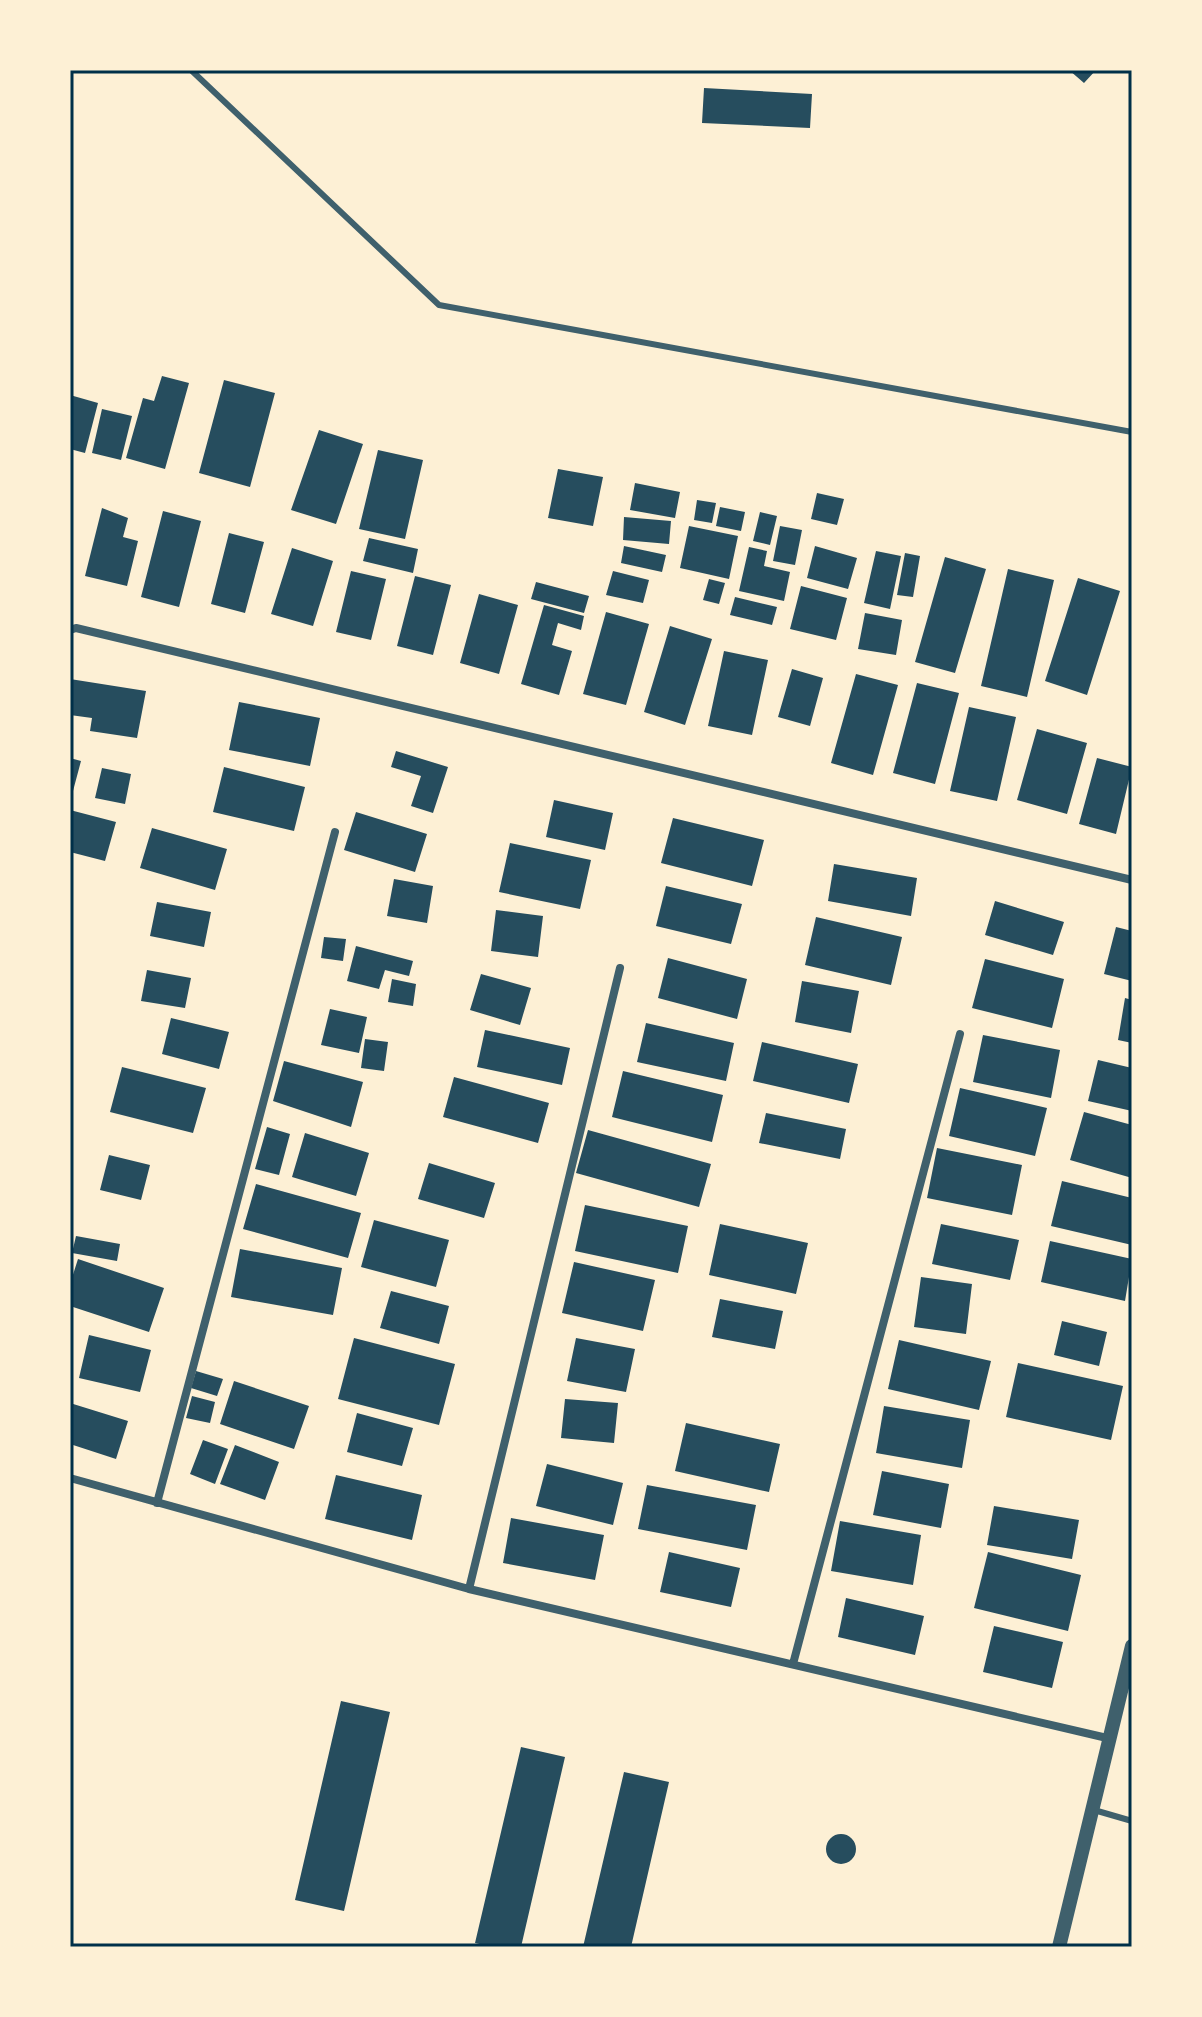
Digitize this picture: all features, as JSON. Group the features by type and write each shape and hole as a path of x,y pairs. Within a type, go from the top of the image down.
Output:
{"street":[{"path":"70,630 76,628 1132,880"},
{"path":"157,1503 335,832"},
{"path":"469,1589 620,968"},
{"path":"793,1664 960,1034"},
{"path":"70,1478 469,1589 1107,1738"},
{"path":"1059,1947 1107,1738 1132,1646"}],"lane":[{"path":"191,70 439,305 1132,432"},
{"path":"1091,1809 1132,1821"}],"building":[{"path":"1069,70 1096,70 1084,83"},
{"path":"704,88 812,94 810,128 702,123"},
{"path":"162,376 189,383 165,469 126,458 143,398 154,401"},
{"path":"224,380 275,393 250,487 199,473"},
{"path":"70,395 98,403 85,453 70,449"},
{"path":"102,409 132,416 121,460 92,453"},
{"path":"319,430 363,444 336,524 291,510"},
{"path":"378,450 423,460 405,539 359,529"},
{"path":"558,469 603,477 593,526 548,518"},
{"path":"635,483 680,492 675,518 630,510"},
{"path":"817,493 844,499 837,525 811,519"},
{"path":"697,500 716,503 712,523 694,520"},
{"path":"720,507 745,512 741,531 716,526"},
{"path":"102,508 128,518 123,537 138,541 127,586 85,576"},
{"path":"163,511 201,521 179,607 141,597"},
{"path":"760,512 777,516 770,545 753,541"},
{"path":"624,517 671,521 669,544 623,540"},
{"path":"689,526 738,536 729,579 680,568"},
{"path":"780,526 802,530 795,565 773,561"},
{"path":"229,533 264,542 245,613 211,604"},
{"path":"369,538 418,549 413,573 363,561"},
{"path":"624,546 666,555 662,572 621,563"},
{"path":"815,546 857,558 848,589 807,578"},
{"path":"749,547 767,551 764,566 790,572 784,601 739,591"},
{"path":"292,548 333,561 313,626 271,614"},
{"path":"876,551 901,556 890,609 864,603"},
{"path":"905,553 920,556 913,597 897,595"},
{"path":"945,557 986,569 955,673 915,662"},
{"path":"1008,569 1054,580 1027,697 981,686"},
{"path":"351,571 386,579 371,640 336,632"},
{"path":"613,571 649,580 643,603 606,595"},
{"path":"415,576 451,585 433,655 397,646"},
{"path":"1078,578 1120,591 1087,695 1045,681"},
{"path":"709,579 725,583 719,604 703,600"},
{"path":"536,582 589,596 584,613 531,599"},
{"path":"801,586 847,598 836,640 790,629"},
{"path":"479,594 518,605 499,674 460,663"},
{"path":"735,597 777,607 772,625 730,615"},
{"path":"544,605 584,616 581,630 558,623 552,645 572,651 559,695 521,684"},
{"path":"606,612 649,624 626,705 583,694"},
{"path":"865,613 902,620 896,655 858,649"},
{"path":"670,626 712,639 685,725 644,712"},
{"path":"724,651 768,660 752,735 708,726"},
{"path":"792,669 823,678 810,726 778,717"},
{"path":"856,674 898,685 873,775 831,763"},
{"path":"70,679 146,691 137,738 90,731 92,718 70,715"},
{"path":"917,683 959,693 935,784 893,773"},
{"path":"239,702 320,718 310,766 229,750"},
{"path":"969,707 1016,717 997,801 950,791"},
{"path":"1037,729 1087,743 1067,814 1017,800"},
{"path":"396,751 448,767 433,813 411,806 421,776 391,767"},
{"path":"70,758 81,761 73,791 70,790"},
{"path":"1097,758 1132,767 1116,834 1079,824"},
{"path":"224,767 305,787 294,831 213,812"},
{"path":"102,768 131,774 125,804 95,798"},
{"path":"554,800 613,813 605,850 546,837"},
{"path":"70,810 116,822 105,861 70,852"},
{"path":"356,812 427,834 415,872 344,850"},
{"path":"673,818 764,840 752,886 661,863"},
{"path":"152,828 227,849 215,890 140,868"},
{"path":"510,843 591,860 580,909 499,892"},
{"path":"834,864 917,878 911,916 828,901"},
{"path":"394,879 433,886 427,923 387,916"},
{"path":"666,886 742,904 731,944 656,926"},
{"path":"995,901 1064,922 1053,955 985,935"},
{"path":"157,902 211,912 204,947 150,936"},
{"path":"496,910 543,916 538,957 491,951"},
{"path":"816,917 902,937 891,985 805,965"},
{"path":"1116,927 1132,931 1132,981 1104,974"},
{"path":"324,937 346,939 343,961 321,958"},
{"path":"356,946 413,961 409,976 385,970 379,989 347,981"},
{"path":"668,958 747,979 737,1019 658,998"},
{"path":"985,959 1064,979 1052,1028 972,1008"},
{"path":"147,970 191,978 185,1008 141,1001"},
{"path":"481,974 531,988 520,1025 470,1010"},
{"path":"392,979 416,984 413,1006 388,1002"},
{"path":"802,981 859,991 851,1033 795,1022"},
{"path":"1125,998 1132,1000 1132,1043 1118,1040"},
{"path":"330,1009 367,1017 359,1053 321,1045"},
{"path":"171,1018 229,1032 219,1069 162,1054"},
{"path":"646,1023 734,1043 726,1081 637,1062"},
{"path":"485,1030 570,1048 562,1085 477,1067"},
{"path":"983,1035 1060,1050 1051,1098 973,1082"},
{"path":"365,1039 388,1042 384,1071 361,1068"},
{"path":"762,1042 858,1064 849,1103 753,1081"},
{"path":"1098,1060 1132,1068 1132,1111 1088,1101"},
{"path":"284,1061 363,1082 351,1127 273,1101"},
{"path":"122,1067 206,1088 193,1133 110,1112"},
{"path":"623,1071 723,1095 712,1142 612,1117"},
{"path":"454,1077 549,1103 538,1143 443,1117"},
{"path":"960,1088 1047,1108 1035,1156 949,1136"},
{"path":"1084,1112 1132,1125 1132,1178 1070,1160"},
{"path":"766,1113 846,1129 840,1159 759,1143"},
{"path":"267,1127 290,1134 279,1175 255,1169"},
{"path":"588,1130 711,1164 699,1207 576,1173"},
{"path":"305,1133 369,1153 356,1196 292,1177"},
{"path":"937,1148 1022,1165 1012,1215 927,1198"},
{"path":"109,1155 150,1165 141,1200 100,1190"},
{"path":"429,1163 495,1183 484,1218 418,1199"},
{"path":"1062,1181 1132,1198 1132,1245 1051,1226"},
{"path":"256,1184 361,1213 348,1258 243,1229"},
{"path":"585,1205 688,1226 678,1273 575,1251"},
{"path":"374,1220 449,1240 436,1287 361,1267"},
{"path":"720,1224 808,1243 796,1294 709,1275"},
{"path":"941,1224 1019,1240 1010,1280 932,1264"},
{"path":"76,1236 120,1244 117,1261 72,1253"},
{"path":"1050,1241 1132,1259 1125,1301 1041,1282"},
{"path":"240,1249 342,1268 333,1315 231,1297"},
{"path":"78,1259 164,1288 149,1332 70,1306 70,1284"},
{"path":"574,1262 655,1280 643,1331 562,1313"},
{"path":"921,1277 972,1284 966,1334 914,1327"},
{"path":"391,1291 449,1306 439,1344 380,1328"},
{"path":"720,1299 783,1311 775,1349 712,1337"},
{"path":"1062,1321 1107,1332 1099,1366 1054,1355"},
{"path":"89,1335 151,1350 140,1392 79,1378"},
{"path":"354,1338 455,1364 439,1425 338,1399"},
{"path":"576,1338 635,1349 626,1392 567,1381"},
{"path":"899,1340 991,1361 979,1410 888,1389"},
{"path":"1018,1363 1123,1386 1111,1440 1006,1417"},
{"path":"196,1371 223,1379 217,1396 191,1388"},
{"path":"234,1381 309,1406 294,1449 220,1424"},
{"path":"192,1396 215,1402 210,1423 186,1418"},
{"path":"565,1399 618,1403 614,1443 561,1438"},
{"path":"70,1403 128,1421 116,1459 70,1444"},
{"path":"884,1406 970,1420 962,1468 876,1453"},
{"path":"357,1413 413,1428 402,1466 347,1452"},
{"path":"686,1423 780,1444 769,1492 675,1471"},
{"path":"203,1440 228,1449 215,1484 190,1474"},
{"path":"235,1445 279,1462 265,1500 220,1484"},
{"path":"547,1464 623,1483 613,1525 536,1506"},
{"path":"882,1471 949,1484 941,1528 873,1515"},
{"path":"336,1475 422,1495 412,1540 325,1519"},
{"path":"647,1485 756,1505 747,1550 638,1529"},
{"path":"994,1506 1079,1520 1072,1559 987,1545"},
{"path":"511,1518 604,1535 595,1580 503,1563"},
{"path":"840,1521 921,1535 913,1585 831,1571"},
{"path":"669,1552 740,1568 731,1607 660,1592"},
{"path":"988,1552 1081,1575 1068,1631 974,1608"},
{"path":"846,1598 924,1616 915,1655 838,1637"},
{"path":"994,1626 1063,1642 1052,1688 983,1672"},
{"path":"341,1701 390,1712 344,1911 295,1900"},
{"path":"521,1747 565,1757 521,1947 493,1947 475,1943"},
{"path":"624,1772 669,1782 631,1947 583,1947"},
{"path":"841,1834 852,1838 856,1849 852,1860 841,1864 830,1860 826,1849 830,1838"}]}
